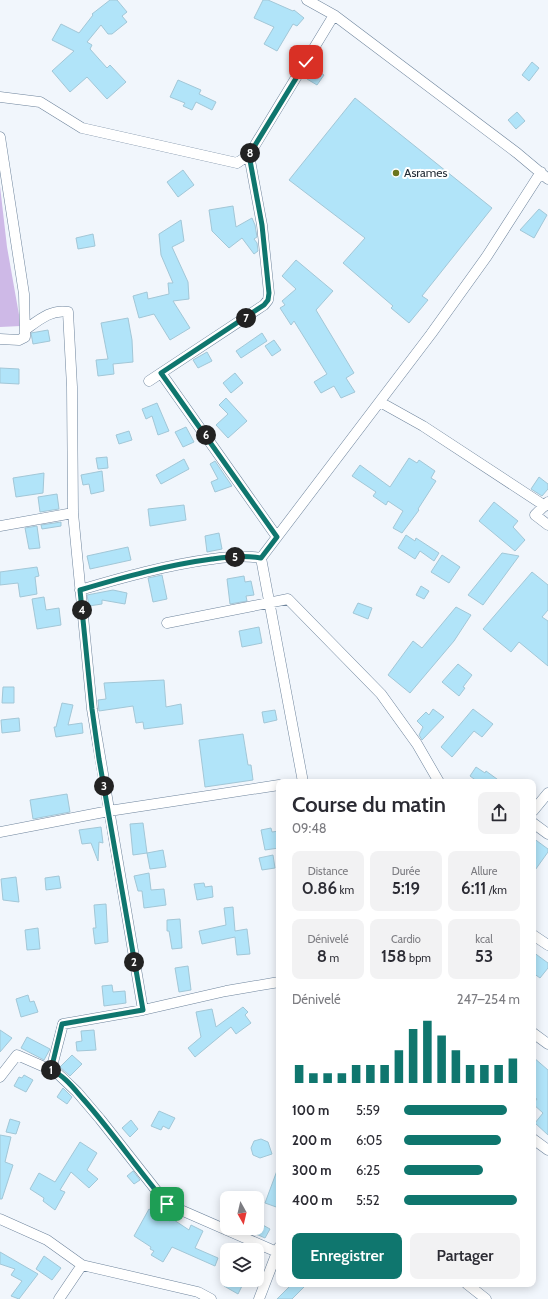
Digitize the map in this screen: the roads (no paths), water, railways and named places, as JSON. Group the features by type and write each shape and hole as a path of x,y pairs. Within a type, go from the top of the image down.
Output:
{"street":[{"path":"300,779 261,558 380,402 544,176 334,15 307,0"},
{"path":"0,97 40,102 82,128 237,163 249,155 334,15"},
{"path":"0,137 24,294 25,330 23,338 0,339"},
{"path":"149,381 264,305 268,300 269,293 262,225 249,155"},
{"path":"25,330 57,310 68,312 71,379 73,513 92,709 143,1010"},
{"path":"161,373 277,537"},
{"path":"380,402 423,426 546,504 535,515 548,525"},
{"path":"0,526 73,513"},
{"path":"80,590 147,570 172,565 247,555 261,558"},
{"path":"167,622 285,598 290,600 381,694 417,744 437,779"},
{"path":"0,832 109,811 276,785"},
{"path":"536,807 548,793"},
{"path":"536,825 548,834"},
{"path":"536,937 548,945"},
{"path":"51,1070 62,1024 143,1010 226,991 276,983"},
{"path":"536,1035 548,1044"},
{"path":"0,1077 17,1055 56,1072 77,1092 100,1119 167,1204 276,1249"},
{"path":"536,1141 548,1150"},
{"path":"0,1219 46,1240 82,1265 198,1292 211,1299"},
{"path":"259,1299 276,1255"},
{"path":"59,1299 82,1265"},
{"path":"471,1287 486,1299"}],"place":[{"name":"Asrames","path":"396,173"}]}
